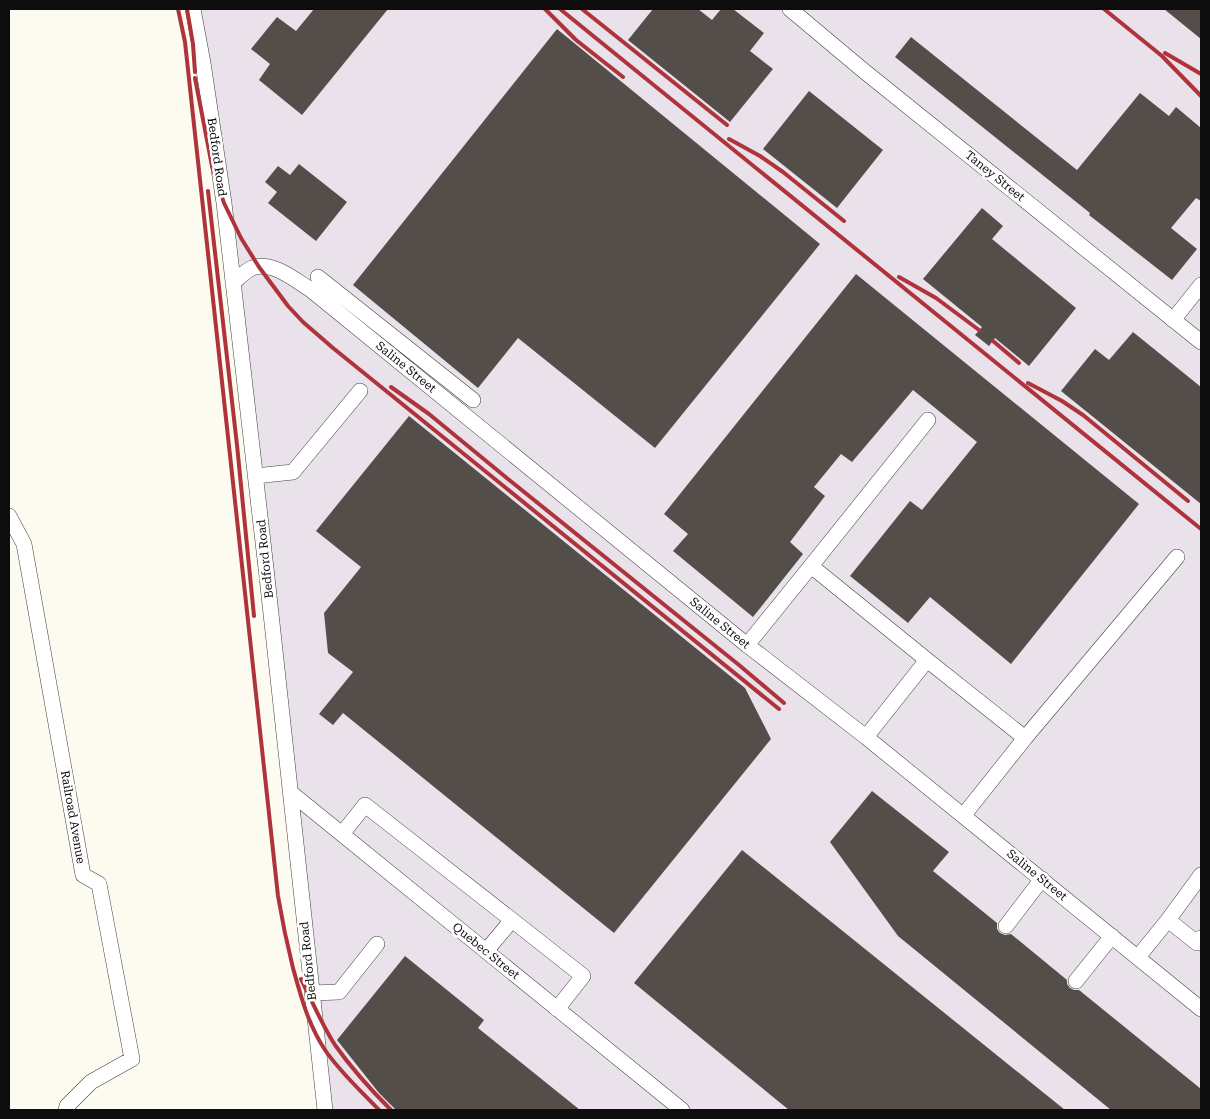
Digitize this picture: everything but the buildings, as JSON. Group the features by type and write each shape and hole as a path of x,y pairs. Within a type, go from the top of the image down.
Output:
{"street":[{"name":"Bedford Road","path":"193,9 224,203 325,1110"},
{"name":"Taney Street","path":"790,9 864,71 1201,342"},
{"name":"Saline Street","path":"233,283 253,268 264,266 276,269 310,290 747,645 866,737 1201,1009"},
{"path":"318,277 473,400"},
{"path":"1173,320 1201,285"},
{"path":"405,367 415,354"},
{"path":"255,476 293,472 360,391"},
{"path":"747,645 928,420"},
{"name":"Railroad Avenue","path":"9,516 24,544 83,875 99,884 132,1059 91,1082 66,1110"},
{"path":"963,816 1025,738 1177,557"},
{"path":"811,566 1025,738"},
{"path":"866,737 927,660"},
{"name":"Quebec Street","path":"290,792 682,1110"},
{"path":"342,834 365,804 583,976 557,1009"},
{"path":"1138,956 1201,876"},
{"path":"1006,926 1042,879"},
{"path":"486,951 512,920"},
{"path":"1168,920 1197,943 1201,938"},
{"path":"1076,981 1112,936"},
{"path":"312,993 339,992 377,944"}],"shaded area":[{"path":"192,9 1201,9 1201,1110 321,1110 224,203"}],"railway":[{"path":"178,9 185,42 281,914 296,979 314,1030 337,1066 379,1110"},
{"path":"187,9 193,44 195,72"},
{"path":"545,9 576,40 623,77"},
{"path":"560,9 1201,529"},
{"path":"582,9 727,125"},
{"path":"1104,9 1162,56 1201,96"},
{"path":"1165,53 1201,74"},
{"path":"195,78 212,166 224,203 241,238 259,267 288,306 333,348 779,709"},
{"path":"729,139 760,156 783,172 844,221"},
{"path":"208,191 254,616"},
{"path":"899,277 936,298 979,330"},
{"path":"993,341 1019,363"},
{"path":"1028,383 1062,401 1083,415 1188,501"},
{"path":"391,387 429,414 784,703"},
{"path":"301,979 335,1045 362,1079 391,1110"}]}
